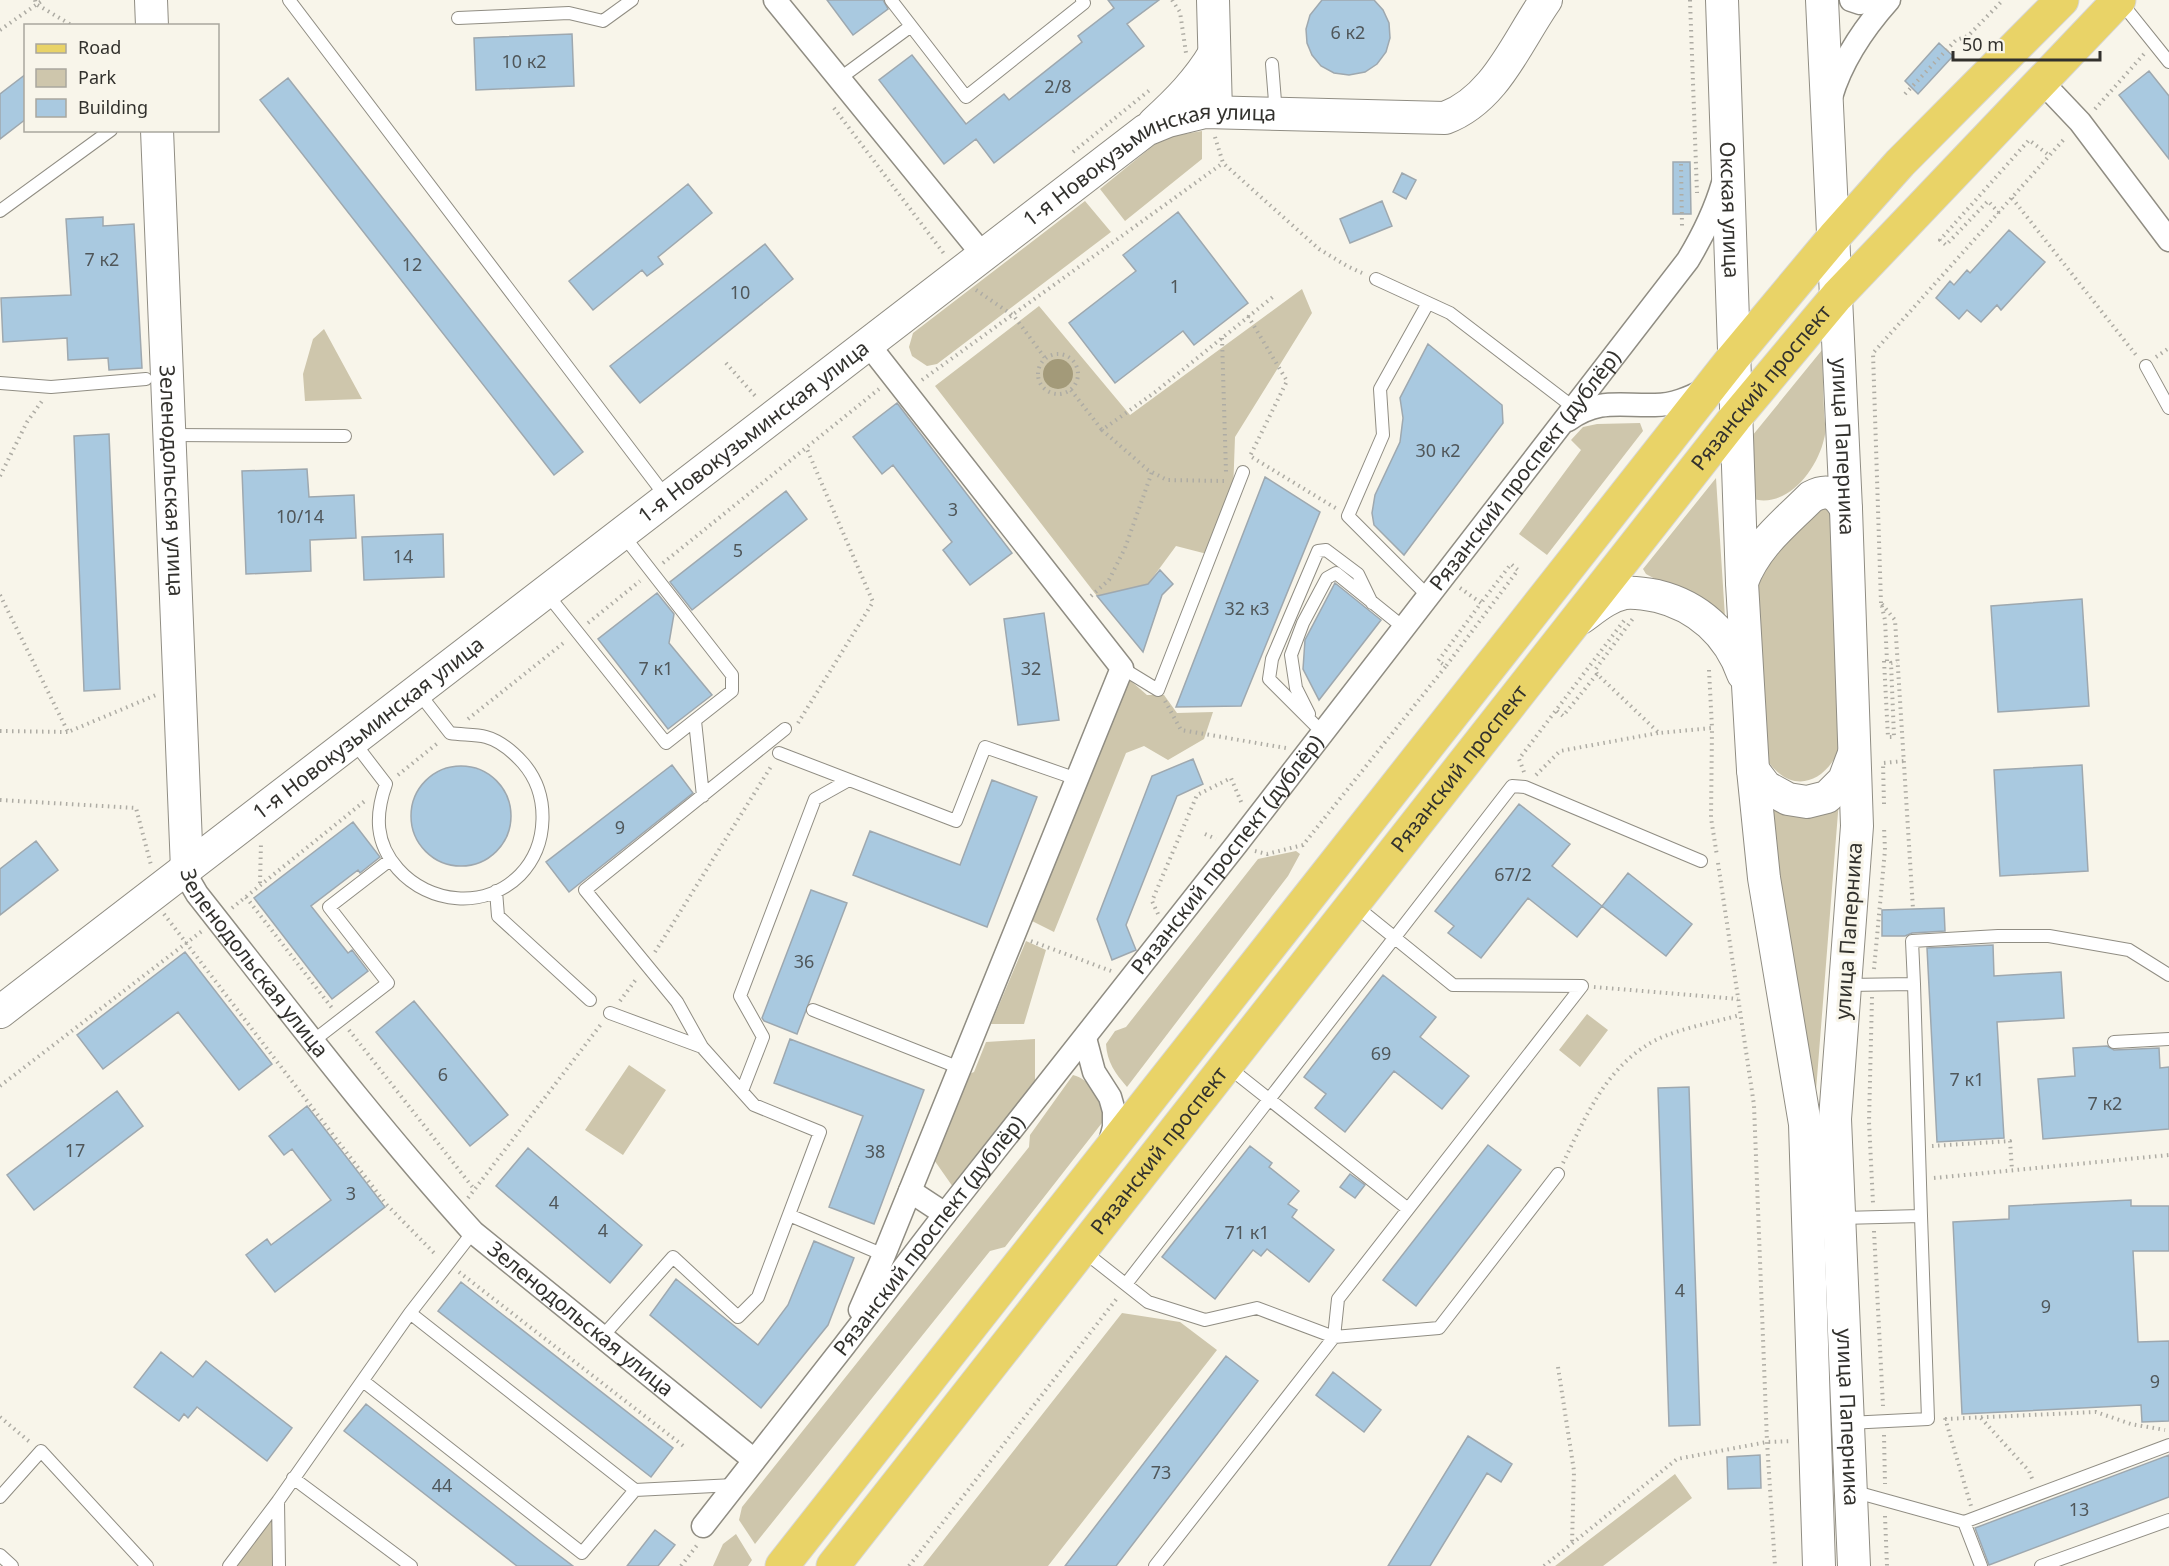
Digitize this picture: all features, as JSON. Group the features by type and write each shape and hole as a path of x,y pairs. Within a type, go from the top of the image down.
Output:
{"main road":[{"path":"151,0 152,24"},
{"path":"1822,0 1836,296"},
{"name":"Рязанский проспект","path":"782,1566 1733,358 1834,237 1900,163 2062,0"},
{"name":"Рязанский проспект","path":"833,1566 1735,418 1836,296 2119,0"},
{"name":"1-я Новокузьминская улица","path":"0,1012 868,344 976,246 1146,130 1195,114 1216,112 1445,118 1459,112 1486,90 1545,2"},
{"path":"1146,130 1203,74 1199,4"},
{"name":"Окская улица","path":"1721,8 1735,418"},
{"path":"1203,55 1216,112"},
{"name":"Зеленодольская улица","path":"157,132 187,869"},
{"name":"улица Паперника","path":"1836,296 1857,826 1859,985 1835,1119 1854,1566"},
{"name":"улица Паперника","path":"1735,418 1753,770 1764,878 1805,1124 1820,1566"},
{"path":"1742,582 1749,563 1762,545 1811,497 1821,492 1832,493 1840,498 1846,508"},
{"path":"1573,624 1607,599 1627,593 1648,594 1664,598 1687,607 1713,625 1737,658 1749,691"},
{"path":"1753,770 1766,787 1788,799 1807,802 1827,797 1844,780 1853,756"}],"street":[{"path":"775,0 976,246"},
{"path":"1851,0 1860,3 1874,0"},
{"path":"1827,110 1834,85 1859,38 1889,0"},
{"path":"2042,82 2080,122 2169,240"},
{"name":"Рязанский проспект (дублёр)","path":"703,1526 1236,845 1318,729 1428,596 1688,260 1704,234 1717,204 1728,167"},
{"path":"844,1346 884,1255 1122,668 1075,611 868,344"},
{"path":"1567,416 1595,405 1671,404 1689,399 1709,388"},
{"name":"Зеленодольская улица","path":"187,869 190,882 197,894 442,1200 473,1232 754,1460"},
{"path":"1084,1038 1094,1072 1110,1097 1114,1112 1114,1127 1107,1152"},
{"path":"910,1191 945,1214"}],"lane":[{"path":"289,0 668,499"},
{"path":"458,18 569,13 603,21 632,0"},
{"path":"891,0 966,97 1084,3 1082,0"},
{"path":"2119,0 2169,62"},
{"path":"839,79 911,26"},
{"path":"1272,64 1276,115"},
{"path":"0,211 108,132"},
{"path":"1376,279 1450,313 1567,416"},
{"path":"1428,303 1380,389 1383,435 1348,516 1428,596"},
{"path":"2146,366 2169,408"},
{"path":"0,383 51,387 146,379"},
{"path":"171,435 345,436"},
{"path":"1122,668 1158,690 1243,472"},
{"path":"546,593 666,743 695,721 732,691 732,675 622,534"},
{"path":"1318,729 1269,679 1272,659 1318,551 1326,550 1359,574 1372,603"},
{"path":"1318,729 1296,688 1291,655 1303,622 1327,578 1336,573 1403,627"},
{"path":"353,741 386,784 378,804 379,833 390,860 409,881 439,897 468,899 496,891 519,875 536,851 543,828 542,799 531,772 512,751 487,737 450,733 418,692"},
{"path":"695,721 703,796"},
{"path":"602,1337 673,1257 738,1317 758,1298 820,1132 754,1105 702,1047 677,1002 585,890 785,729"},
{"path":"779,753 956,821 985,747 1077,779"},
{"path":"742,1091 763,1036 740,996 815,799 849,780"},
{"path":"1126,1284 1512,786 1525,787 1701,861"},
{"path":"313,1041 388,983 329,907 390,860"},
{"path":"496,891 498,916 590,1000"},
{"path":"1352,904 1453,985 1582,986"},
{"path":"1848,1423 1928,1419 1912,941 1998,936 2049,936 2129,950 2169,975"},
{"path":"1859,985 1914,984"},
{"path":"1155,1566 1334,1336 1338,1299 1582,986"},
{"path":"813,1010 960,1068"},
{"path":"610,1013 702,1047"},
{"path":"2114,1042 2169,1039"},
{"path":"1226,1065 1408,1209"},
{"path":"1082,1250 1148,1302 1205,1320 1257,1308 1334,1336 1439,1328 1558,1174"},
{"path":"789,1215 884,1255"},
{"path":"1839,1218 1921,1216"},
{"path":"230,1566 410,1313 473,1232"},
{"path":"410,1313 635,1490 734,1485"},
{"path":"363,1381 582,1553 635,1490"},
{"path":"1851,1491 1964,1522 2169,1445"},
{"path":"0,1497 41,1451 147,1566"},
{"path":"293,1478 411,1566"},
{"path":"278,1501 279,1566"},
{"path":"2041,1566 2169,1520"},
{"path":"1964,1522 1981,1566"},
{"path":"0,1555 12,1566"}],"path":[{"path":"0,30 35,2 43,0"},
{"path":"1172,0 1180,12 1187,60 1203,55"},
{"path":"1690,0 1697,197"},
{"path":"1905,94 1956,40 1968,36 1999,1"},
{"path":"35,2 70,24"},
{"path":"1180,12 1199,4"},
{"path":"2096,109 2154,43"},
{"path":"1068,155 1159,82"},
{"path":"830,104 949,260"},
{"path":"1898,662 1891,663 1894,737 1888,737 1873,353 1896,329 2050,156 2029,140 1940,240 1946,245 1988,201 1999,213"},
{"path":"230,909 887,382 905,392 1014,316 1223,163 1319,249 1347,266 1376,279"},
{"path":"1681,164 1682,214"},
{"path":"2012,198 2146,366"},
{"path":"936,262 945,255 976,246"},
{"path":"970,285 1014,316 1045,358"},
{"path":"1102,430 1154,393 1274,296"},
{"path":"1248,316 1287,381 1250,456 1348,516"},
{"path":"1071,390 1102,430 1152,472 1167,480 1226,481 1222,338"},
{"path":"1052,354 1060,354 1074,361 1078,376 1071,390 1055,394 1041,387 1037,371 1045,358 1052,354"},
{"path":"726,363 759,401"},
{"path":"0,476 27,422 51,387"},
{"path":"246,897 474,1189 647,965 873,602 806,447"},
{"path":"1075,611 1109,580 1125,548 1152,472"},
{"path":"1205,834 1267,854 1303,845 1446,666 1518,570 1511,564 1481,603"},
{"path":"0,595 68,732"},
{"path":"1881,603 1895,620 1913,909"},
{"path":"1446,666 1438,661 1474,613"},
{"path":"1597,674 1563,716 1557,711 1630,614 1634,617 1595,670 1659,733"},
{"path":"1708,670 1712,728 1711,818 1754,1105 1767,1442 1775,1566"},
{"path":"1158,690 1181,730 1296,750"},
{"path":"0,731 68,732 160,693"},
{"path":"1528,782 1560,751 1659,733 1712,728"},
{"path":"1884,807 1883,763 1904,761"},
{"path":"1161,922 1152,901 1197,795 1231,778 1246,813"},
{"path":"0,800 136,808 152,868"},
{"path":"1884,818 1885,850 1859,985 1869,1122 1884,1421 1887,1566"},
{"path":"260,884 261,841"},
{"path":"160,909 386,1204 447,1264 686,1448"},
{"path":"0,1086 205,928"},
{"path":"1014,934 1120,974"},
{"path":"1582,986 1738,999"},
{"path":"1558,1174 1582,1123 1609,1078 1644,1046 1678,1032 1740,1015"},
{"path":"1928,1146 2010,1141 2012,1170"},
{"path":"1934,1178 2169,1155"},
{"path":"1558,1367 1574,1471 1572,1544"},
{"path":"1935,1420 2096,1412 2131,1424 2169,1431"},
{"path":"0,1417 41,1451"},
{"path":"1980,1418 2029,1471"},
{"path":"1945,1419 1968,1494"},
{"path":"1544,1566 1677,1459 1767,1442"}],"green space":[{"path":"1202,131 1202,159 1125,221 1100,189 1160,140"},
{"path":"1085,201 1111,232 937,364 927,366 912,356 909,347 913,333"},
{"path":"1302,289 1312,313 1235,437 1233,493 1207,554 1176,546 1148,584 1097,596 935,386 1039,306 1130,415"},
{"path":"324,329 362,399 305,401 303,374 313,339"},
{"path":"1822,350 1825,432 1815,463 1798,485 1776,499 1750,498 1748,441"},
{"path":"1640,423 1643,431 1547,555 1519,534 1581,450 1571,440 1583,427 1597,424"},
{"path":"1716,478 1725,617 1646,574 1643,569"},
{"path":"1816,502 1831,510 1840,748 1833,761 1815,778 1794,781 1773,768 1764,755 1757,567"},
{"path":"1124,675 1147,695 1164,695 1177,713 1213,712 1204,739 1168,760 1144,746 1126,753 1054,932 1028,919"},
{"path":"1839,800 1815,1103 1768,802"},
{"path":"1296,851 1300,854 1288,876 1127,1087 1112,1067 1108,1056 1106,1044 1115,1031 1126,1027 1258,859"},
{"path":"1026,941 1046,950 1024,1024 991,1024"},
{"path":"1587,1014 1608,1030 1580,1067 1559,1050"},
{"path":"1035,1039 1035,1081 953,1187 932,1157 959,1078 974,1072 986,1042"},
{"path":"629,1065 666,1090 623,1155 585,1130"},
{"path":"1073,1075 1091,1086 1102,1105 1105,1119 1005,1247 990,1251 755,1544 739,1520 742,1507 1029,1147 1030,1135"},
{"path":"1122,1313 1180,1322 1217,1350 1048,1566 923,1566"},
{"path":"1675,1474 1692,1498 1603,1566 1555,1566"},
{"path":"272,1520 273,1566 236,1566"},
{"path":"736,1534 752,1560 748,1566 713,1566 723,1544"}],"shaded area":[{"path":"1058,359 1064,360 1072,368 1072,380 1064,388 1058,389 1052,388 1044,380 1043,374 1044,368 1052,360"}],"building":[{"path":"827,0 883,0 888,9 853,35"},
{"path":"1108,0 1159,0 1127,24 1144,46 994,163 976,139 944,164 879,80 912,55 966,124 1004,94 1009,100 1082,42 1078,36 1114,8"},
{"path":"1322,0 1374,0 1383,10 1389,23 1390,38 1386,52 1377,64 1365,72 1349,75 1334,73 1321,66 1312,55 1307,43 1306,29 1310,15"},
{"path":"572,34 574,86 476,90 474,38"},
{"path":"1939,43 1953,56 1918,94 1905,81"},
{"path":"2149,71 2169,96 2169,159 2119,95"},
{"path":"24,76 24,121 0,139 0,94"},
{"path":"288,78 583,452 554,475 260,100"},
{"path":"1673,162 1690,162 1691,214 1673,214"},
{"path":"1402,173 1416,180 1406,199 1393,192"},
{"path":"688,184 712,213 658,257 663,264 647,276 642,270 593,310 569,281"},
{"path":"1382,201 1392,226 1350,243 1340,219"},
{"path":"1178,212 1248,303 1194,345 1183,331 1115,383 1069,323 1136,271 1123,255"},
{"path":"103,217 103,226 134,224 142,368 109,370 108,358 68,360 67,338 3,342 1,298 71,295 66,219"},
{"path":"2009,230 2045,262 2001,310 1997,305 1981,322 1967,310 1959,319 1936,298 1950,281 1954,285 1967,270 1970,273"},
{"path":"765,244 793,279 640,403 610,366"},
{"path":"1428,344 1502,405 1503,423 1404,555 1374,525 1372,513 1375,495 1400,442 1403,418 1400,398"},
{"path":"897,403 1012,553 970,585 943,550 952,542 893,465 882,474 853,437"},
{"path":"109,434 120,689 84,691 74,436"},
{"path":"307,469 309,497 354,495 356,538 310,540 311,571 246,574 242,471"},
{"path":"1265,477 1320,512 1241,706 1176,707"},
{"path":"786,491 807,519 692,610 670,582"},
{"path":"443,534 444,577 364,580 362,537"},
{"path":"1160,570 1173,584 1162,595 1143,652 1097,596 1148,584"},
{"path":"1335,583 1381,620 1319,700 1303,669 1305,640"},
{"path":"657,593 674,614 669,643 712,695 668,729 598,639"},
{"path":"2082,599 2089,706 1998,712 1991,606"},
{"path":"1044,613 1059,720 1018,725 1004,619"},
{"path":"1193,759 1203,784 1177,796 1126,925 1136,950 1112,960 1097,919 1152,776"},
{"path":"672,765 693,793 569,892 546,862"},
{"path":"2082,765 2088,871 2000,876 1994,770"},
{"path":"461,766 480,770 496,781 507,797 511,816 507,835 496,851 480,862 461,866 442,862 426,851 415,835 411,816 415,797 426,781 442,770"},
{"path":"992,780 1037,797 987,927 853,875 870,831 960,865"},
{"path":"1519,804 1570,844 1552,866 1602,906 1577,937 1528,898 1481,958 1448,933 1454,926 1435,911"},
{"path":"353,822 380,857 360,873 358,870 311,906 348,953 352,950 368,971 332,999 254,898"},
{"path":"36,841 58,870 0,915 0,869"},
{"path":"1628,873 1692,924 1666,956 1602,906"},
{"path":"811,890 847,903 797,1034 764,1021 762,1018"},
{"path":"1944,908 1945,931 1912,933 1905,936 1882,936 1882,910"},
{"path":"1993,945 1994,976 2061,972 2064,1018 1997,1022 2004,1138 1937,1142 1927,948"},
{"path":"185,952 272,1064 239,1090 178,1012 103,1069 77,1035"},
{"path":"1383,975 1436,1017 1420,1037 1469,1076 1442,1109 1394,1071 1345,1132 1315,1108 1326,1094 1304,1077"},
{"path":"414,1001 508,1115 470,1146 376,1032"},
{"path":"790,1039 924,1090 874,1224 829,1207 863,1116 774,1083"},
{"path":"2107,1046 2114,1050 2159,1048 2160,1068 2169,1067 2169,1129 2043,1139 2038,1079 2075,1076 2073,1048"},
{"path":"1689,1087 1700,1425 1669,1426 1658,1088"},
{"path":"117,1091 143,1126 34,1210 7,1175"},
{"path":"307,1106 385,1207 275,1292 246,1255 267,1239 271,1245 331,1200 292,1149 284,1155 269,1136"},
{"path":"1488,1145 1521,1170 1416,1306 1383,1280"},
{"path":"1250,1146 1272,1163 1269,1167 1299,1191 1288,1204 1297,1210 1292,1217 1334,1250 1309,1282 1267,1249 1261,1256 1253,1250 1215,1299 1162,1257"},
{"path":"528,1148 642,1245 610,1283 496,1186"},
{"path":"1350,1174 1365,1185 1355,1198 1340,1187"},
{"path":"2131,1200 2131,1206 2169,1206 2169,1251 2133,1251 2138,1342 2169,1341 2169,1421 2142,1422 2141,1405 1962,1414 1953,1222 2009,1219 2009,1206"},
{"path":"814,1241 854,1258 828,1325 761,1408 650,1315 676,1279 758,1345 788,1305"},
{"path":"461,1282 673,1448 651,1477 438,1311"},
{"path":"161,1352 193,1377 206,1361 292,1428 267,1461 197,1407 188,1418 184,1414 179,1421 134,1387"},
{"path":"1226,1356 1258,1381 1116,1566 1065,1566"},
{"path":"1333,1372 1381,1410 1364,1432 1316,1395"},
{"path":"366,1404 573,1566 517,1566 344,1431"},
{"path":"1468,1436 1512,1464 1501,1482 1487,1473 1430,1566 1388,1566"},
{"path":"1760,1455 1761,1488 1728,1489 1727,1457"},
{"path":"2169,1455 2169,1497 1989,1565 1975,1528"},
{"path":"655,1530 675,1545 658,1566 627,1566"}]}
